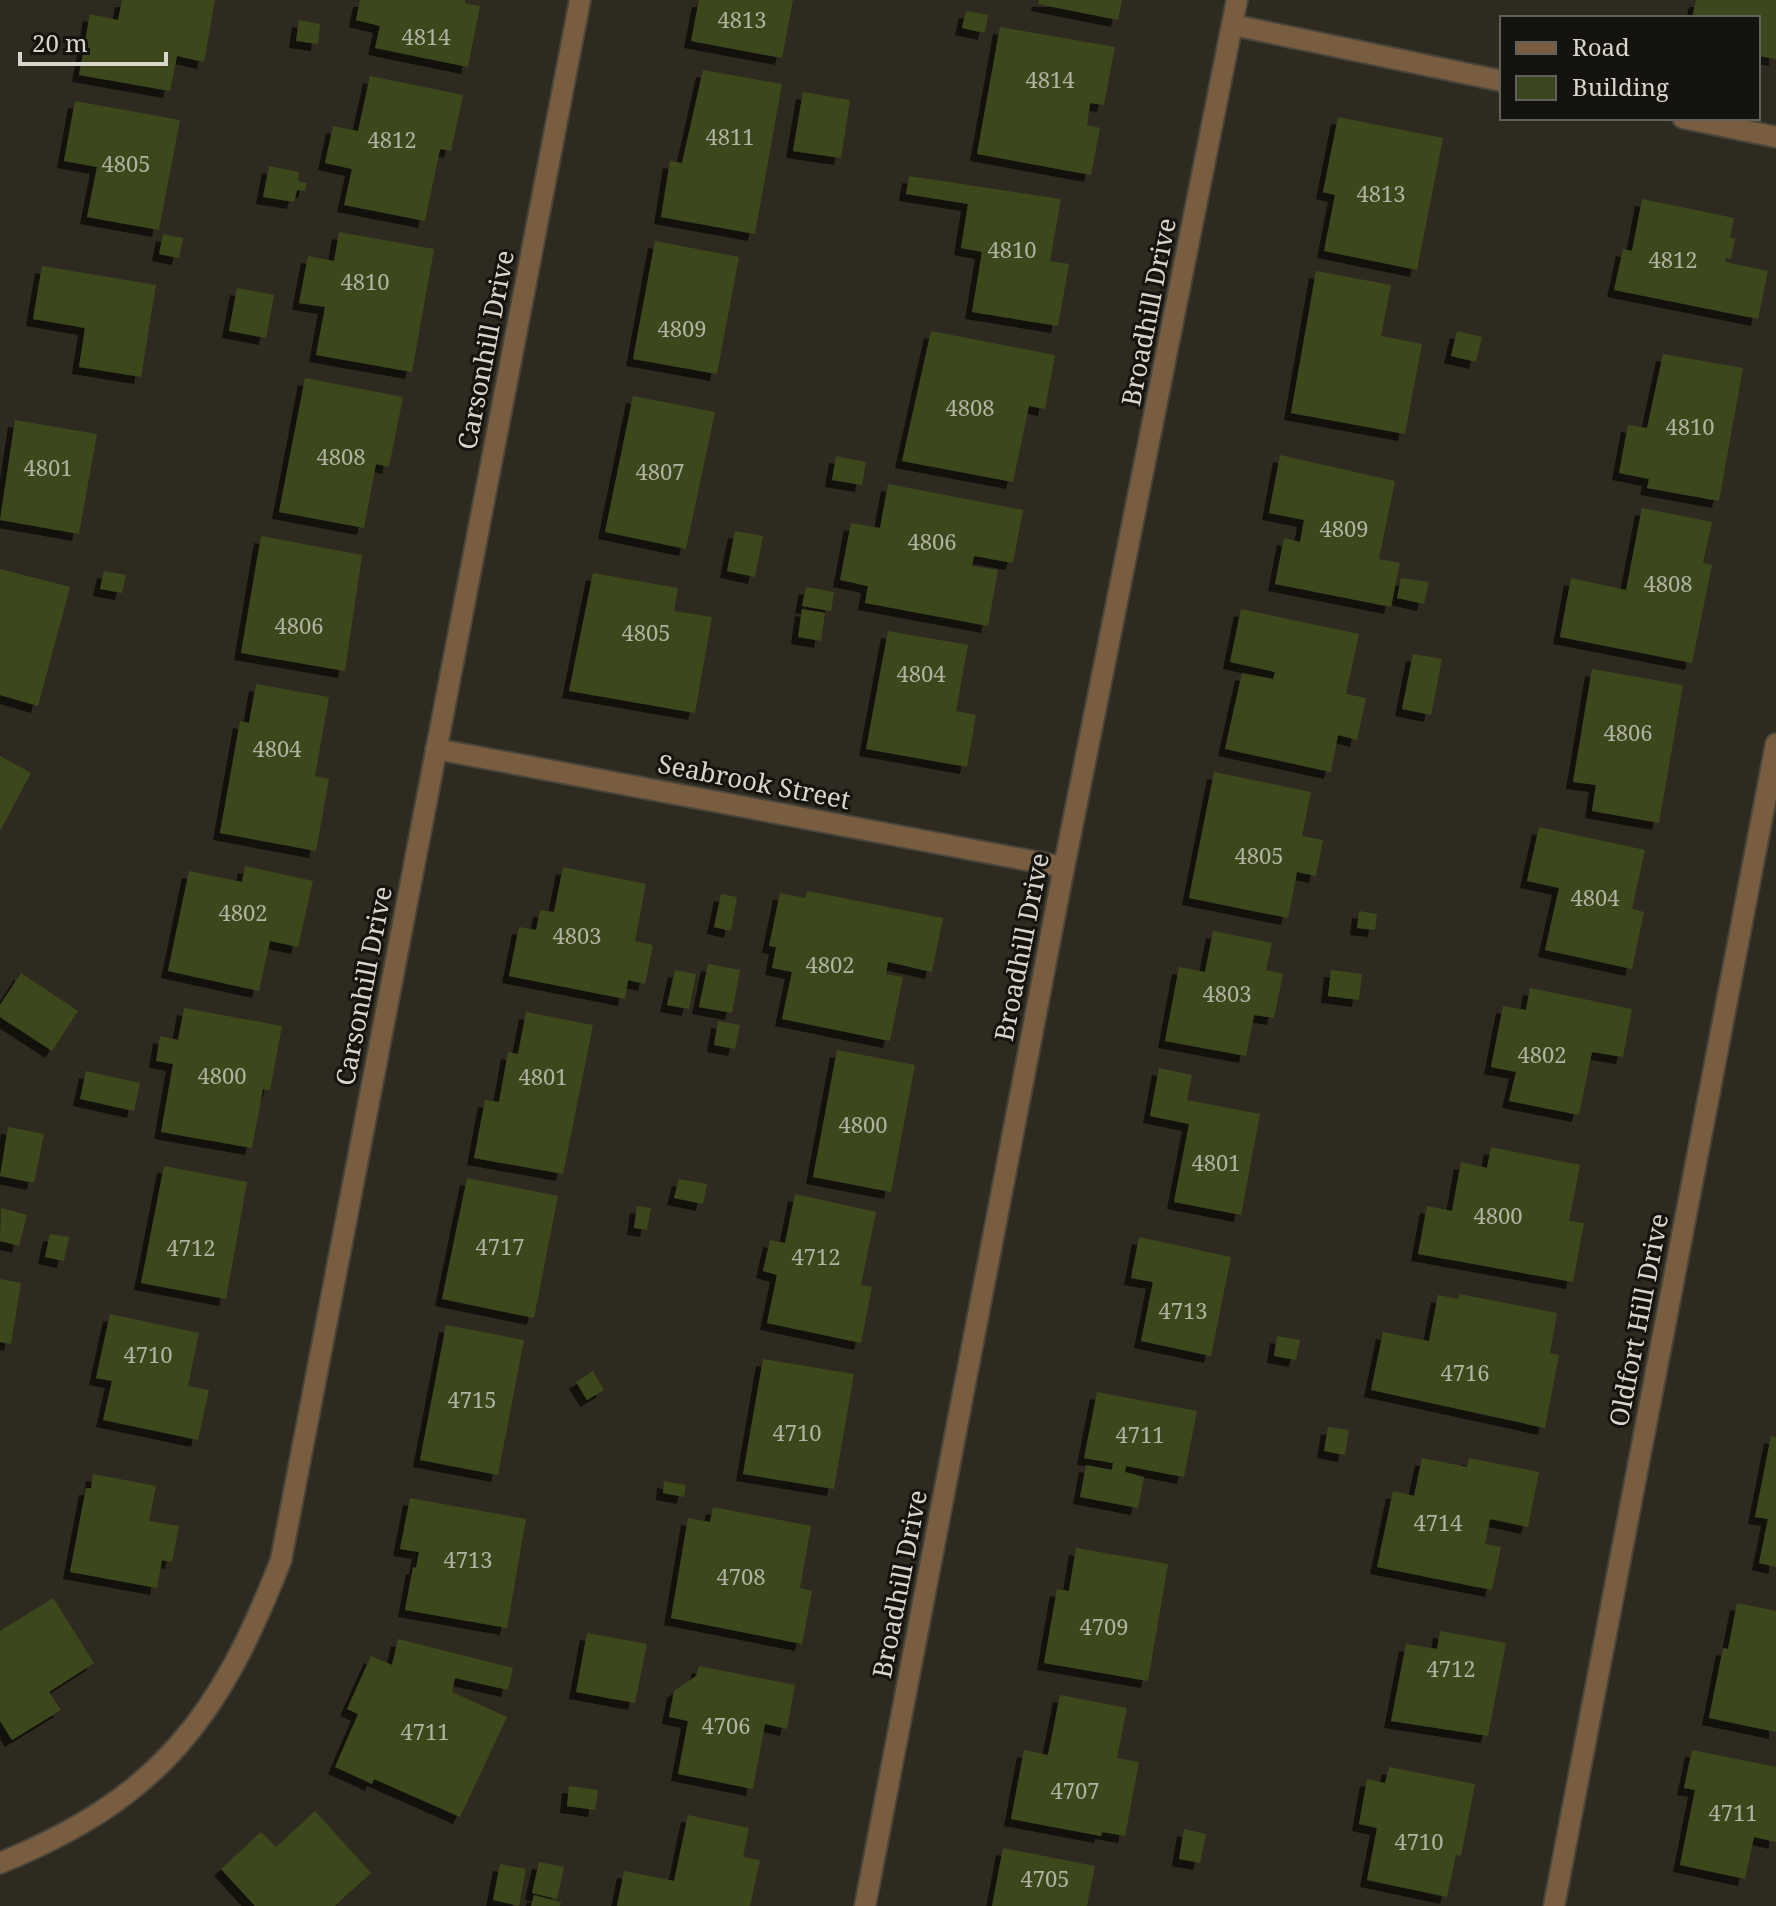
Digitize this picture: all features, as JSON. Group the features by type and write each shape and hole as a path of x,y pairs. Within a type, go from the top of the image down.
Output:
{"street":[{"name":"Carsonhill Drive","path":"0,1863 49,1843 108,1808 169,1758 219,1695 258,1620 281,1560 580,0"},
{"name":"Broadhill Drive","path":"865,1906 1064,867 1237,0"},
{"path":"1233,25 1500,81"},
{"path":"1693,120 1776,137"},
{"name":"Oldfort Hill Drive","path":"1554,1906 1776,744"},
{"name":"Seabrook Street","path":"436,749 1064,867"}],"building":[{"path":"122,0 215,0 204,62 177,56 170,91 79,75 90,14 118,20"},
{"path":"360,0 465,0 465,3 480,6 468,67 375,48 380,26 356,20"},
{"path":"699,0 793,0 782,58 691,41"},
{"path":"1039,0 1122,0 1118,20 1038,4"},
{"path":"1696,0 1776,0 1776,59 1760,56 1760,16 1692,16"},
{"path":"966,11 988,15 985,33 962,28"},
{"path":"299,20 320,24 318,44 296,41"},
{"path":"1000,27 1115,47 1104,105 1090,103 1087,125 1100,128 1091,175 977,154"},
{"path":"703,70 782,84 755,234 661,217 670,161 682,163"},
{"path":"370,76 463,95 451,151 440,149 425,221 344,205 352,169 325,163 333,126 358,131"},
{"path":"803,92 850,100 841,158 793,151"},
{"path":"75,101 180,120 159,230 87,217 97,167 64,161"},
{"path":"1338,117 1443,138 1417,270 1324,251 1335,195 1323,192"},
{"path":"269,166 299,172 298,181 307,183 305,191 297,190 294,202 263,197"},
{"path":"909,176 1061,199 1050,261 1069,264 1058,326 972,312 982,252 961,248 968,204 906,194"},
{"path":"1642,199 1734,218 1730,237 1735,239 1731,259 1726,258 1725,262 1768,271 1758,319 1614,290 1623,249 1632,251"},
{"path":"339,232 434,249 412,372 316,355 325,307 299,303 308,256 334,261"},
{"path":"163,234 183,238 179,258 159,254"},
{"path":"655,241 739,257 717,374 633,359"},
{"path":"42,266 156,285 141,377 79,367 85,328 33,319"},
{"path":"1316,271 1391,285 1381,336 1422,344 1405,434 1291,413"},
{"path":"237,288 274,295 266,338 229,331"},
{"path":"931,331 1055,355 1045,409 1029,406 1013,482 902,461"},
{"path":"1457,331 1482,337 1476,362 1451,356"},
{"path":"1663,354 1743,368 1719,501 1647,488 1649,479 1619,473 1628,425 1647,428"},
{"path":"305,378 403,397 389,467 376,464 364,528 279,512"},
{"path":"633,396 715,412 686,549 605,532"},
{"path":"15,420 97,434 79,534 0,520"},
{"path":"1280,455 1395,481 1379,559 1400,563 1391,607 1275,584 1284,538 1300,542 1304,520 1269,513"},
{"path":"836,456 866,462 862,485 832,480"},
{"path":"888,484 1023,510 1013,563 974,556 972,566 998,570 988,626 865,603 868,586 840,580 851,523 880,528"},
{"path":"1642,508 1712,522 1703,563 1712,565 1692,663 1560,637 1571,578 1626,590"},
{"path":"735,531 763,536 755,577 727,571"},
{"path":"261,536 362,555 345,671 241,653"},
{"path":"0,569 70,587 38,706 0,695"},
{"path":"104,571 126,575 122,593 100,589"},
{"path":"593,573 678,588 674,611 712,617 695,713 569,691"},
{"path":"1401,578 1429,582 1424,604 1397,598"},
{"path":"806,587 834,592 831,611 802,606"},
{"path":"802,609 825,613 821,641 798,637"},
{"path":"1241,609 1359,634 1346,694 1366,698 1357,740 1338,735 1331,772 1225,749 1242,673 1273,679 1275,672 1230,662"},
{"path":"888,631 968,645 956,711 976,715 967,767 866,749"},
{"path":"1413,654 1442,659 1431,715 1402,709"},
{"path":"1592,669 1683,685 1659,823 1592,811 1596,785 1573,782"},
{"path":"256,684 329,697 315,776 329,779 316,851 220,833 240,721 249,723"},
{"path":"0,756 31,773 0,831"},
{"path":"1214,772 1311,792 1302,836 1323,840 1316,876 1297,872 1288,918 1189,898"},
{"path":"1539,827 1645,850 1632,909 1644,912 1632,969 1545,950 1559,888 1527,881"},
{"path":"245,866 313,881 298,947 270,941 259,991 168,971 189,871 242,882"},
{"path":"563,867 646,884 635,941 653,945 645,984 628,980 625,999 509,976 519,927 536,930 540,910 554,912"},
{"path":"808,891 943,918 932,972 888,962 886,974 903,977 890,1041 782,1019 792,972 772,968 776,947 769,946 780,893 805,898"},
{"path":"721,894 737,897 731,931 714,927"},
{"path":"1359,911 1377,914 1375,930 1357,928"},
{"path":"1213,931 1272,943 1266,970 1283,974 1274,1018 1254,1015 1246,1056 1165,1041 1179,967 1205,972"},
{"path":"708,964 740,970 732,1013 699,1007"},
{"path":"675,970 696,974 689,1009 667,1005"},
{"path":"1331,970 1362,974 1359,1000 1328,996"},
{"path":"21,973 78,1011 52,1051 0,1017 0,1005"},
{"path":"1530,988 1632,1009 1623,1057 1592,1052 1579,1115 1509,1101 1516,1072 1491,1067 1503,1006 1526,1010"},
{"path":"184,1008 282,1026 270,1090 263,1089 252,1148 161,1132 173,1064 156,1061 160,1036 178,1040"},
{"path":"526,1012 593,1025 563,1174 474,1158 485,1100 499,1102 508,1052 518,1054"},
{"path":"718,1021 740,1025 735,1049 714,1045"},
{"path":"837,1050 915,1065 891,1192 813,1177"},
{"path":"1159,1068 1192,1075 1187,1100 1260,1114 1241,1215 1174,1202 1189,1124 1150,1116"},
{"path":"86,1071 140,1083 134,1111 80,1099"},
{"path":"8,1127 44,1134 34,1183 0,1176"},
{"path":"1491,1147 1580,1165 1569,1221 1584,1223 1573,1282 1418,1254 1427,1206 1452,1211 1461,1162 1487,1168"},
{"path":"164,1166 247,1182 226,1299 141,1283"},
{"path":"467,1178 558,1196 534,1318 442,1299"},
{"path":"679,1179 707,1184 703,1204 674,1198"},
{"path":"795,1194 876,1212 861,1285 872,1287 861,1343 767,1323 777,1275 763,1271 770,1240 785,1243"},
{"path":"637,1206 651,1208 647,1230 634,1228"},
{"path":"1,1208 27,1215 19,1246 0,1241"},
{"path":"50,1234 69,1237 64,1261 45,1257"},
{"path":"1139,1237 1231,1257 1211,1356 1141,1341 1153,1282 1131,1278"},
{"path":"0,1279 21,1283 11,1344 0,1342"},
{"path":"1459,1294 1557,1313 1550,1353 1559,1355 1545,1428 1371,1390 1383,1332 1429,1341 1438,1295 1459,1299"},
{"path":"110,1314 199,1333 188,1386 209,1390 198,1440 103,1420 112,1381 96,1378"},
{"path":"446,1325 524,1340 498,1475 420,1460"},
{"path":"1277,1336 1300,1340 1296,1360 1274,1356"},
{"path":"763,1359 854,1374 834,1489 743,1474"},
{"path":"593,1371 604,1390 587,1400 576,1382"},
{"path":"1097,1392 1197,1411 1184,1477 1126,1466 1125,1472 1144,1477 1138,1508 1080,1497 1086,1465 1112,1470 1113,1463 1084,1458"},
{"path":"1328,1427 1349,1430 1345,1455 1324,1451"},
{"path":"1771,1436 1776,1437 1776,1567 1759,1563 1768,1519 1755,1517"},
{"path":"1422,1458 1467,1467 1469,1458 1539,1472 1528,1527 1490,1519 1485,1544 1501,1547 1492,1590 1377,1567 1393,1491 1414,1496"},
{"path":"93,1474 156,1486 149,1521 179,1526 172,1562 162,1560 157,1588 70,1572 86,1488 91,1488"},
{"path":"664,1481 686,1485 684,1497 663,1493"},
{"path":"410,1498 526,1519 507,1628 405,1610 419,1552 400,1549"},
{"path":"713,1507 811,1526 800,1588 812,1591 802,1644 671,1618 688,1518 710,1522"},
{"path":"1076,1548 1168,1564 1148,1681 1044,1663 1057,1589 1069,1591"},
{"path":"53,1598 94,1663 49,1692 61,1710 12,1740 0,1721 0,1631"},
{"path":"1737,1603 1776,1611 1776,1732 1709,1718 1723,1648 1728,1649"},
{"path":"1440,1631 1506,1643 1488,1736 1391,1721 1406,1644 1437,1649"},
{"path":"587,1633 647,1644 635,1703 576,1692"},
{"path":"398,1639 513,1668 508,1690 455,1678 452,1692 507,1717 460,1817 374,1779 372,1784 335,1767 358,1714 347,1709 371,1656 392,1665"},
{"path":"699,1666 795,1685 787,1729 765,1724 753,1789 678,1774 688,1721 669,1717 674,1691 696,1676"},
{"path":"1060,1695 1127,1708 1117,1758 1139,1762 1125,1836 1102,1832 1101,1836 1011,1819 1024,1750 1048,1755"},
{"path":"1692,1750 1776,1767 1776,1842 1754,1837 1745,1879 1680,1865 1695,1790 1684,1788"},
{"path":"1389,1767 1475,1784 1461,1856 1456,1855 1447,1897 1367,1880 1377,1828 1359,1824 1367,1779 1385,1783"},
{"path":"569,1786 598,1790 595,1810 567,1806"},
{"path":"315,1811 371,1873 335,1906 255,1906 221,1869 261,1832 276,1847"},
{"path":"688,1815 749,1828 743,1857 760,1860 750,1906 617,1906 624,1871 674,1881"},
{"path":"1184,1829 1206,1834 1200,1863 1179,1859"},
{"path":"1003,1848 1095,1866 1087,1906 992,1906"},
{"path":"539,1862 564,1867 557,1899 532,1893"},
{"path":"500,1864 526,1869 519,1906 493,1900"},
{"path":"534,1895 561,1902 560,1906 531,1906"}]}
